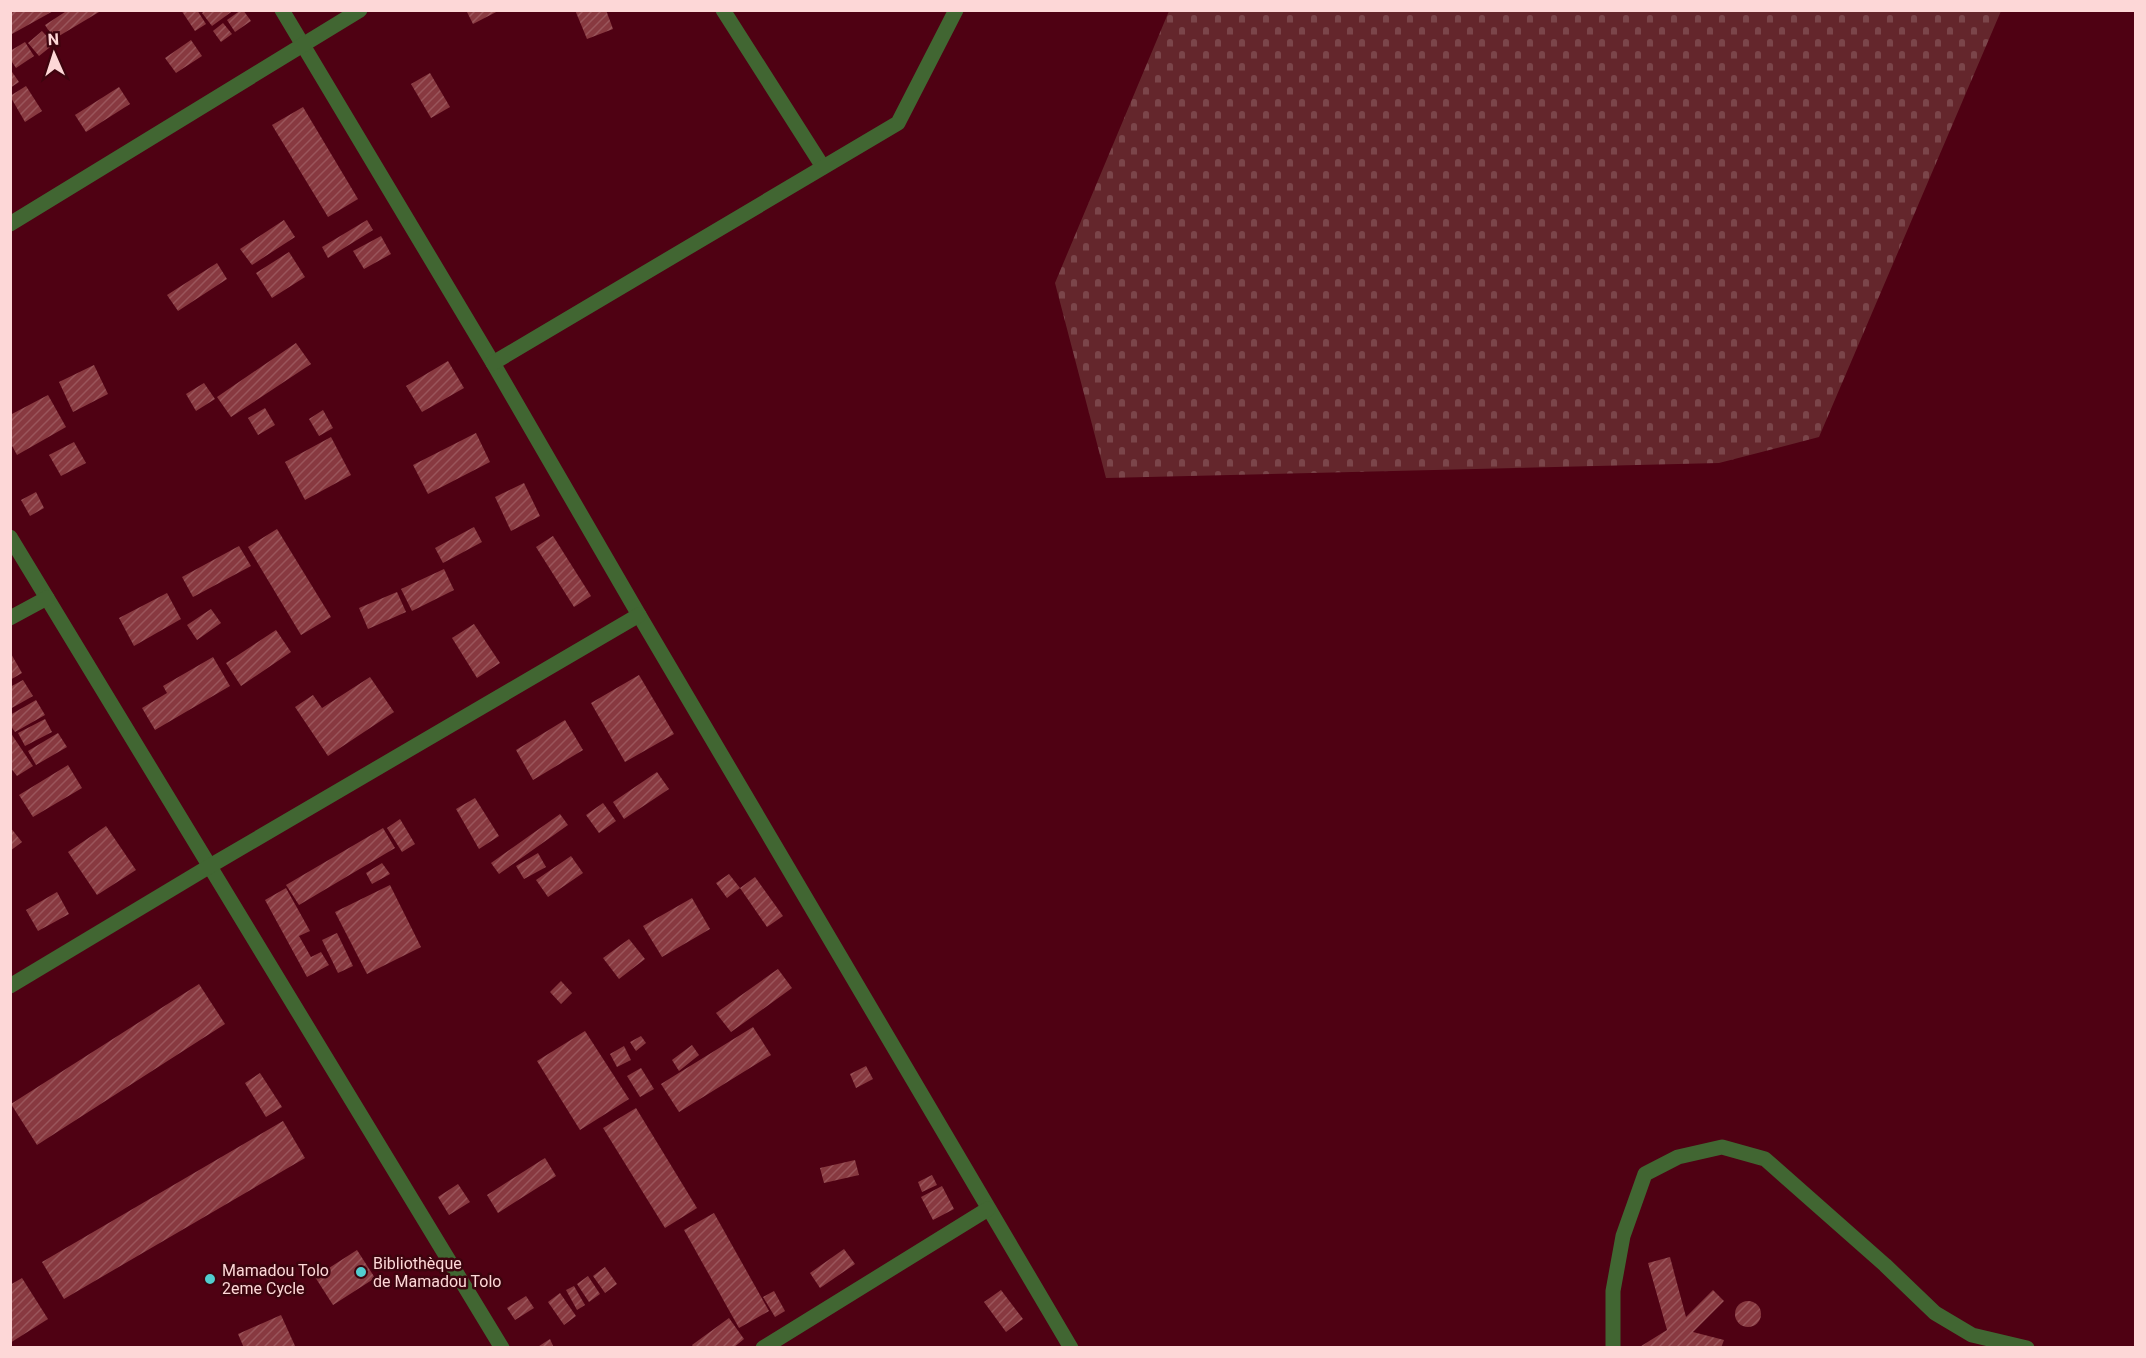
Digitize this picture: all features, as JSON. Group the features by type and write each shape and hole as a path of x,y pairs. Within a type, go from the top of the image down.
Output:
{"street":[{"path":"282,10 493,363 1071,1347"},
{"path":"10,224 360,10"},
{"path":"723,10 823,167"},
{"path":"493,363 898,123 956,10"},
{"path":"10,537 502,1347"},
{"path":"10,618 47,598"},
{"path":"10,986 639,615"},
{"path":"1613,1347 1613,1291 1623,1236 1645,1174 1678,1156 1722,1147 1765,1159 1886,1265 1935,1313 1972,1335 2027,1347"},
{"path":"762,1347 988,1209"}],"green space":[{"path":"1169,10 2001,11 1819,437 1719,463 1106,478 1055,283"}],"building":[{"path":"10,10 55,10 12,34"},
{"path":"68,10 99,12 54,39 45,25"},
{"path":"181,10 197,10 206,24 195,31"},
{"path":"205,10 234,10 212,26 202,13"},
{"path":"241,10 251,21 235,32 227,20"},
{"path":"466,10 500,10 473,24"},
{"path":"575,10 606,10 613,29 587,39"},
{"path":"223,23 232,34 221,42 213,31"},
{"path":"42,31 54,44 39,56 28,43"},
{"path":"191,40 202,56 176,73 165,58"},
{"path":"25,42 34,56 16,68 10,59 10,51"},
{"path":"10,69 19,82 10,88"},
{"path":"430,73 450,107 431,118 411,84"},
{"path":"26,86 42,111 25,122 10,96"},
{"path":"119,87 130,104 86,132 75,115"},
{"path":"303,107 358,199 328,217 272,125"},
{"path":"284,220 295,237 252,265 240,249"},
{"path":"367,220 373,230 328,258 322,247"},
{"path":"381,236 391,254 364,269 353,251"},
{"path":"289,252 305,277 272,298 256,273"},
{"path":"217,263 227,279 178,311 167,295"},
{"path":"296,343 311,364 231,417 217,397"},
{"path":"448,361 464,388 422,412 406,386"},
{"path":"94,365 108,394 73,412 59,382"},
{"path":"204,383 215,399 196,411 186,394"},
{"path":"48,395 66,427 17,455 10,442 10,415"},
{"path":"265,408 275,425 258,435 248,418"},
{"path":"323,410 333,428 319,436 309,419"},
{"path":"476,433 490,462 428,494 413,465"},
{"path":"331,437 351,475 305,500 285,462"},
{"path":"74,442 86,463 61,476 49,455"},
{"path":"524,483 540,516 511,531 495,497"},
{"path":"36,492 44,508 30,516 21,500"},
{"path":"474,527 482,542 443,563 435,548"},
{"path":"277,529 331,617 301,635 248,547"},
{"path":"553,536 591,596 574,607 536,547"},
{"path":"239,546 251,566 193,597 182,577"},
{"path":"444,569 454,590 412,611 401,589"},
{"path":"397,592 406,612 368,629 359,608"},
{"path":"167,593 181,619 134,646 119,618"},
{"path":"211,609 221,623 197,640 187,625"},
{"path":"474,624 500,663 477,678 452,638"},
{"path":"276,630 291,652 241,686 226,663"},
{"path":"10,652 22,673 10,680"},
{"path":"213,657 230,686 155,730 142,708 167,693 163,686"},
{"path":"639,675 674,734 625,762 591,703"},
{"path":"370,677 394,712 328,756 295,707 313,695 322,708"},
{"path":"23,680 33,696 10,709 10,687"},
{"path":"36,700 45,715 15,732 10,725 10,715"},
{"path":"45,719 52,732 25,746 18,733"},
{"path":"565,720 583,750 533,780 516,750"},
{"path":"58,733 67,747 36,765 28,751"},
{"path":"12,735 33,766 17,776 10,767 10,736"},
{"path":"68,765 82,788 33,817 19,795"},
{"path":"657,772 669,789 624,819 613,802"},
{"path":"475,798 499,836 479,849 456,809"},
{"path":"603,803 616,821 599,833 586,815"},
{"path":"560,814 568,825 499,874 491,863"},
{"path":"400,819 415,844 402,852 387,828"},
{"path":"106,826 136,870 97,895 68,852"},
{"path":"10,827 22,842 10,851"},
{"path":"383,828 395,848 299,905 286,885"},
{"path":"538,853 546,867 524,879 516,866"},
{"path":"571,856 583,873 548,897 536,880"},
{"path":"382,863 390,874 372,884 366,873"},
{"path":"729,874 740,888 727,898 716,883"},
{"path":"755,877 783,916 767,927 740,888"},
{"path":"390,885 421,947 367,974 335,912"},
{"path":"286,888 310,931 299,936 311,957 321,952 329,965 307,977 265,900"},
{"path":"57,892 69,914 38,931 26,910"},
{"path":"692,898 710,929 662,957 643,926"},
{"path":"337,933 353,966 338,973 322,940"},
{"path":"629,939 645,959 619,979 603,958"},
{"path":"778,969 792,988 731,1032 716,1013"},
{"path":"561,981 572,993 561,1004 550,992"},
{"path":"199,984 225,1024 37,1145 11,1104"},
{"path":"753,1027 771,1055 679,1112 661,1084"},
{"path":"585,1031 629,1099 580,1130 537,1061"},
{"path":"641,1036 646,1043 636,1051 630,1042"},
{"path":"692,1045 699,1055 679,1071 672,1060"},
{"path":"624,1046 631,1060 617,1067 610,1054"},
{"path":"866,1066 873,1079 856,1088 850,1074"},
{"path":"641,1068 654,1089 640,1097 627,1076"},
{"path":"260,1073 282,1107 266,1117 245,1083"},
{"path":"636,1108 697,1208 665,1228 603,1128"},
{"path":"283,1121 305,1158 64,1299 42,1262"},
{"path":"545,1158 556,1176 498,1213 487,1195"},
{"path":"855,1160 859,1175 824,1183 820,1168"},
{"path":"932,1175 937,1185 922,1192 918,1182"},
{"path":"458,1184 470,1202 449,1215 438,1197"},
{"path":"942,1186 954,1209 933,1220 921,1197"},
{"path":"714,1213 769,1311 739,1328 684,1230"},
{"path":"844,1249 855,1264 820,1288 810,1273"},
{"path":"357,1250 375,1278 333,1305 315,1277"},
{"path":"1670,1257 1686,1317 1713,1290 1724,1301 1693,1332 1724,1340 1721,1348 1638,1348 1667,1330 1648,1263"},
{"path":"605,1267 617,1284 605,1293 593,1276"},
{"path":"588,1276 600,1294 589,1302 577,1284"},
{"path":"22,1278 48,1319 10,1343 10,1285"},
{"path":"574,1286 585,1305 577,1310 566,1290"},
{"path":"1001,1290 1023,1319 1006,1332 984,1302"},
{"path":"774,1291 785,1311 775,1317 763,1297"},
{"path":"560,1293 576,1316 564,1325 548,1302"},
{"path":"526,1296 534,1308 515,1320 507,1308"},
{"path":"1748,1301 1757,1305 1761,1314 1757,1323 1748,1327 1739,1323 1735,1314 1739,1305"},
{"path":"281,1315 296,1348 244,1348 238,1334"},
{"path":"729,1318 744,1339 733,1348 694,1348 692,1345"},
{"path":"550,1339 554,1348 536,1348"}],"place":[{"name":"Bibliothèque de Mamadou Tolo","path":"361,1272"},
{"name":"Mamadou Tolo 2eme Cycle","path":"210,1279"}]}
